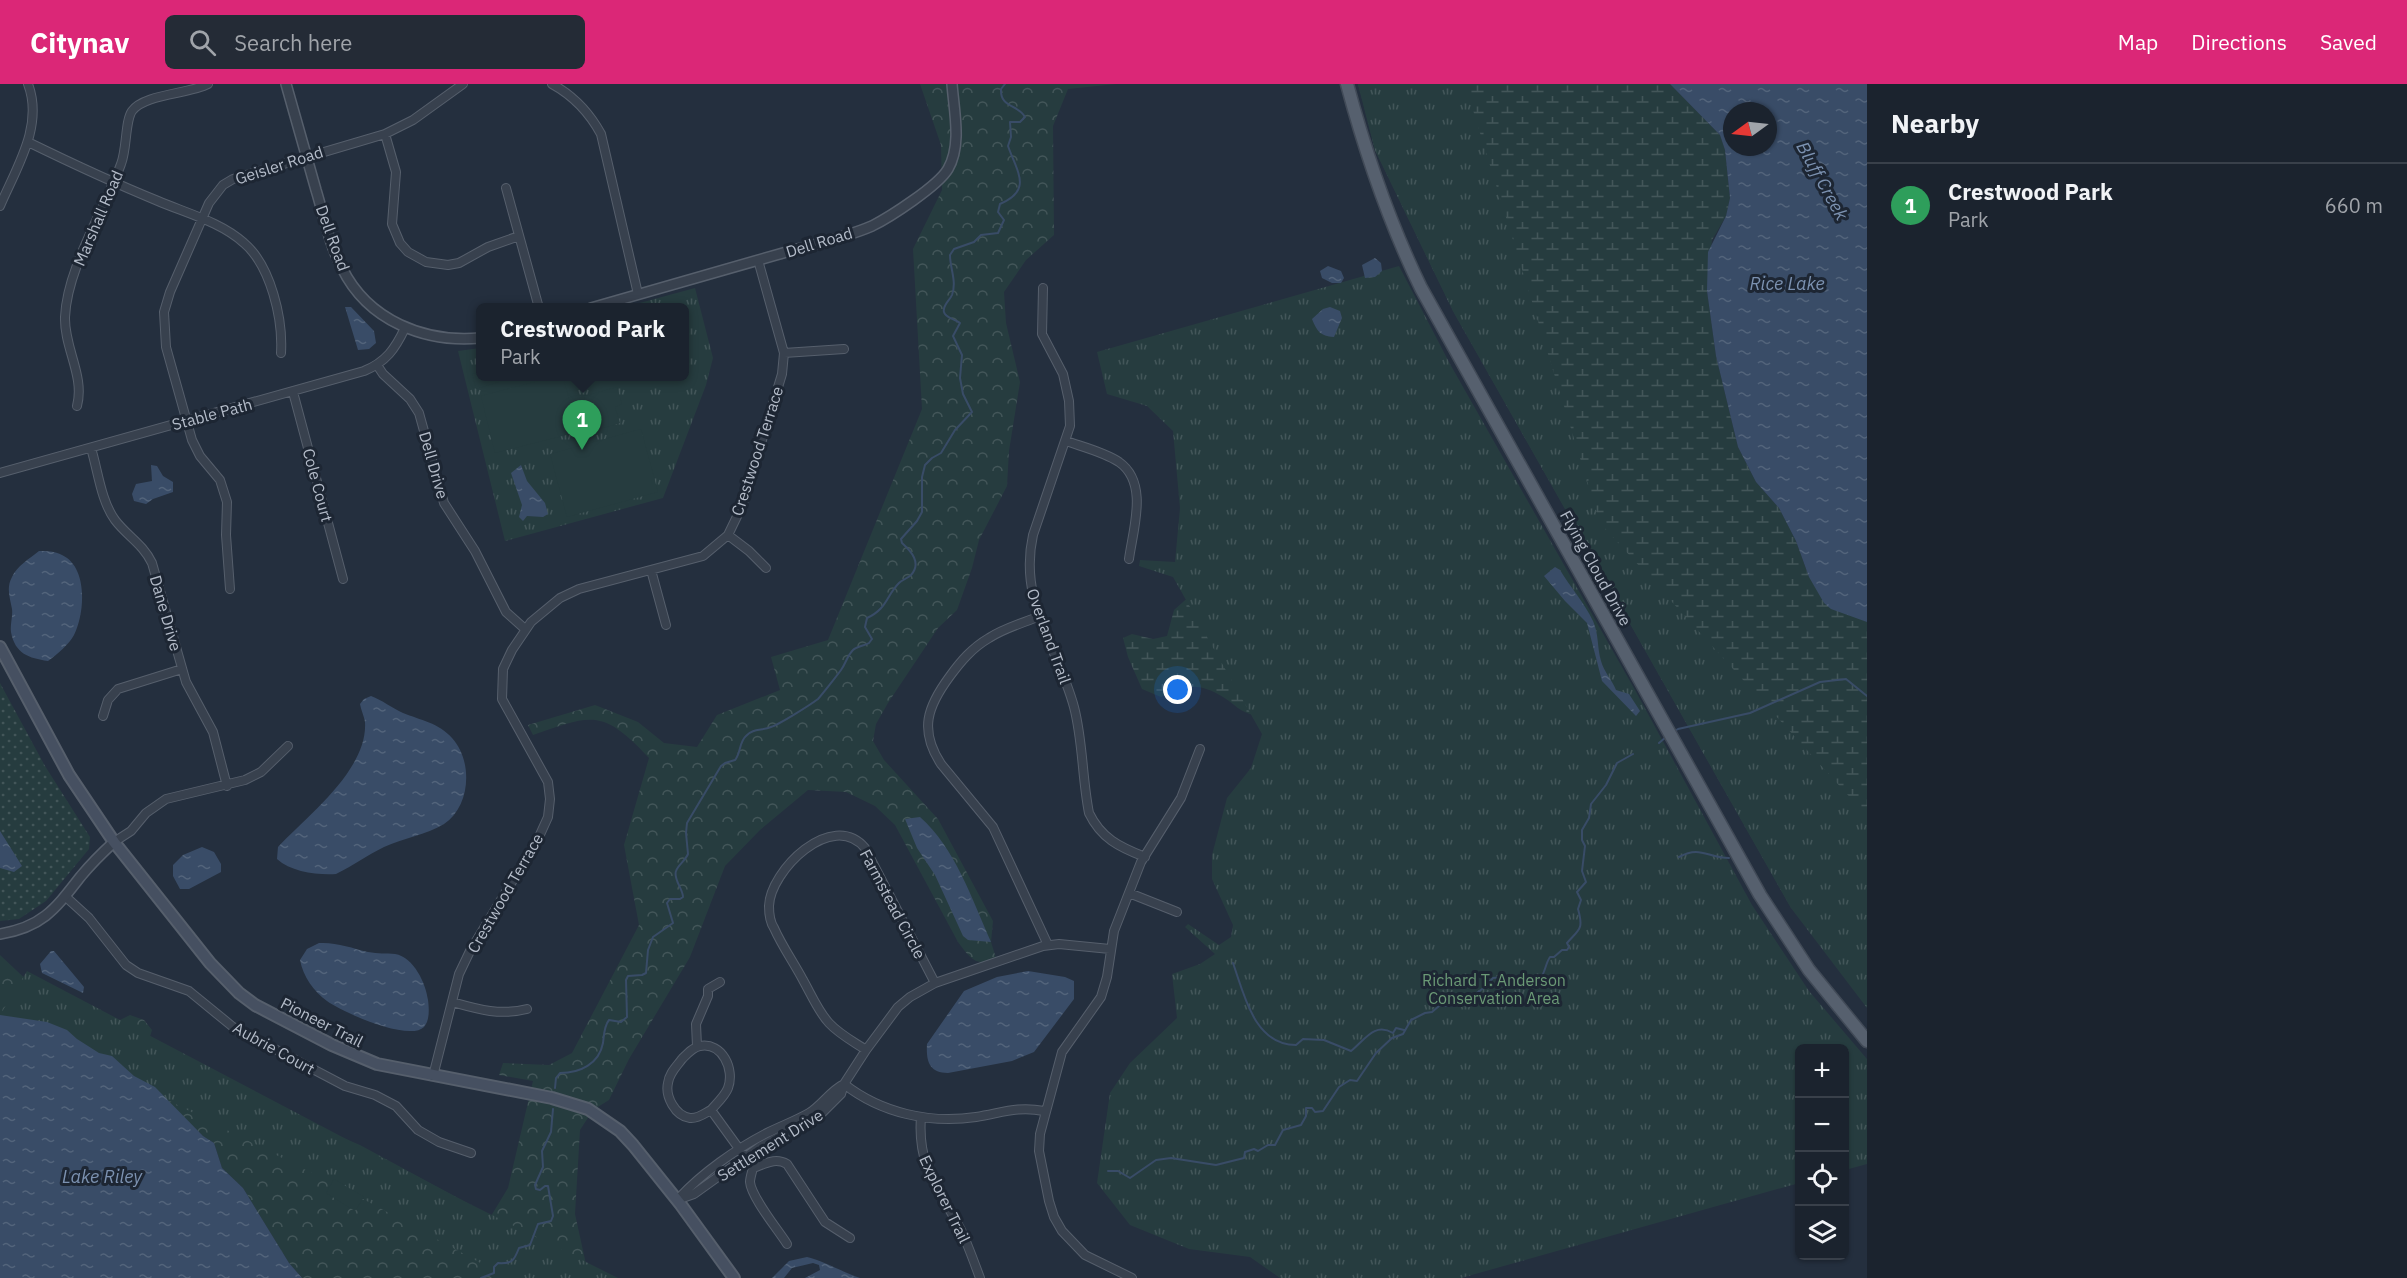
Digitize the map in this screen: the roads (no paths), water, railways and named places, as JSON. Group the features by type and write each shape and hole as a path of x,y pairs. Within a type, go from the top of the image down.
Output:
{"main road":[{"name":"Flying Cloud Drive","path":"1347,84 1366,153 1403,251 1421,288 1760,895 1788,940 1822,987 1867,1041"},
{"name":"Pioneer Trail","path":"0,647 69,775 114,842 210,963 239,993 273,1015 353,1056 376,1064 556,1099 588,1109 620,1131 677,1200 734,1278"}],"street":[{"path":"0,206 32,127 34,106 28,84"},
{"name":"Marshall Road","path":"77,406 80,389 66,334 66,303 75,273 124,158 129,118 132,111 144,102 208,84"},
{"name":"Dell Road","path":"286,84 330,240 342,269 352,284 378,311 405,328 435,337 476,338"},
{"name":"Geisler Road","path":"230,590 226,535 227,502 220,480 195,448 166,347 163,322 166,302 201,220 215,194 233,178 385,134 413,120 463,84"},
{"path":"552,84 577,101 587,111 601,134 638,294"},
{"name":"Dell Road","path":"608,303 871,226 941,178 953,158 956,135 952,84"},
{"path":"385,134 396,172 393,224 400,243 417,258 437,265 459,263 488,247 519,236"},
{"path":"27,142 113,183 201,220 235,236 246,244 263,266 282,331 281,353"},
{"path":"506,188 538,303"},
{"name":"Crestwood Terrace","path":"433,1076 459,974 470,951 538,839 548,817 550,799 548,782 502,699 503,669 525,629 545,608 570,593 703,556 728,536 742,506 782,374 784,353 758,260"},
{"name":"Overland Trail","path":"1043,288 1042,333 1063,374 1070,401 1070,426 1029,553 1030,588 1075,709 1089,813 1098,830 1112,843 1145,857"},
{"name":"Stable Path","path":"0,473 364,371 377,365 391,354 405,328"},
{"path":"784,353 844,349"},
{"name":"Dell Drive","path":"377,365 383,374 410,399 419,413 444,503 475,550 507,612 525,629"},
{"name":"Cole Court","path":"293,392 344,579"},
{"path":"1066,441 1118,461 1131,475 1137,493 1129,559"},
{"name":"Dane Drive","path":"91,448 111,512 121,527 144,548 152,563 189,691 213,732 227,786"},
{"path":"728,536 749,551 766,568"},
{"path":"651,570 666,625"},
{"path":"1040,616 990,637 965,656 932,702 927,728 934,753 941,764 993,827 1048,945"},
{"path":"102,716 108,700 118,689 182,669"},
{"path":"0,934 33,926 50,915 82,875 114,842 131,831 146,813 166,799 227,786 253,777 288,746"},
{"path":"1132,1278 1085,1255 1072,1244 1054,1217 1039,1151 1044,1111 1062,1052 1101,997 1107,977 1114,931 1129,893 1145,857 1181,798 1200,749"},
{"name":"Farmstead Circle","path":"866,1050 830,1023 773,928 769,908 770,897 791,862 810,846 829,836 845,835 859,842 865,848 935,983"},
{"path":"1129,893 1177,912"},
{"name":"Aubrie Court","path":"66,897 89,918 126,965 138,973 189,991 233,1027 345,1086 375,1095 396,1106 418,1130 439,1142 471,1152"},
{"name":"Settlement Drive","path":"677,1200 689,1187 742,1153 767,1133 807,1114 826,1100 836,1088 844,1084 898,1007 910,997 935,983 1048,945 1110,949"},
{"path":"697,1046 696,1024 708,996 708,989 720,982"},
{"path":"452,1002 501,1013 527,1009"},
{"path":"705,1045 717,1050 727,1062 729,1069 727,1090 711,1110 701,1116 688,1118 677,1111 669,1097 668,1083 673,1071 687,1053 697,1046 705,1045"},
{"path":"844,1084 884,1107 921,1118 959,1119 1020,1108 1044,1111"},
{"path":"711,1110 753,1168 750,1183 752,1189 771,1222 788,1244"},
{"name":"Explorer Trail","path":"921,1118 921,1149 925,1165 961,1231 980,1278"},
{"path":"753,1168 778,1160 787,1164 825,1222 850,1238"}],"water":[{"name":"Rice Lake","path":"1670,84 1867,84 1867,622 1831,609 1824,603 1809,577 1796,541 1779,508 1756,482 1738,447 1716,356 1707,291 1708,252 1726,216 1730,198 1726,156 1777,156 1777,102 1723,102 1723,144 1720,135"},
{"path":"1375,258 1381,263 1382,271 1375,277 1365,278 1362,265"},
{"path":"1328,266 1341,271 1344,278 1341,283 1332,283 1322,278 1320,271"},
{"path":"345,307 351,307 374,331 376,343 369,349 358,350"},
{"path":"1330,307 1340,311 1342,318 1334,337 1320,332 1312,319 1323,309"},
{"path":"151,465 157,466 163,476 173,482 173,492 146,504 134,501 132,494 136,484 152,481"},
{"path":"521,465 527,481 545,503 548,514 543,517 527,516 523,521 519,517 522,505 511,473"},
{"path":"39,551 50,551 70,561 76,569 82,591 78,626 74,635 63,649 48,661 24,654 16,645 11,632 10,581 20,566"},
{"path":"1555,567 1560,570 1589,614 1595,626 1604,669 1616,690 1629,694 1640,711 1636,716 1602,681 1587,623 1544,576"},
{"path":"371,696 403,713 435,725 452,738 459,748 466,771 464,795 460,806 444,824 384,847 336,874 313,873 289,867 277,859 278,847 334,791 357,757 363,740 365,722 360,704"},
{"path":"920,817 953,859 991,942 968,940 963,936 935,875 917,848 905,819"},
{"path":"0,831 22,866 14,872 0,868"},
{"path":"202,847 214,852 221,864 221,872 189,889 180,889 173,876 173,865 183,855"},
{"path":"319,943 338,944 372,953 395,954 408,960 422,979 427,994 429,1014 424,1027 416,1031 405,1031 376,1024 346,1012 322,997 306,978 300,960 307,949"},
{"path":"51,951 54,951 84,987 83,993 42,973 40,964"},
{"path":"1028,971 1065,977 1074,981 1074,999 1034,1052 1012,1061 948,1073 937,1071 930,1065 927,1044 964,991 997,977"},
{"name":"Lake Riley","path":"0,1015 47,1022 67,1030 99,1053 112,1056 134,1076 155,1087 203,1136 214,1143 222,1168 243,1188 289,1263 302,1278 0,1278"},
{"path":"807,1257 860,1278 805,1278 820,1270 819,1265 813,1263 792,1268 784,1278 772,1278 789,1261"}],"waterway":[{"path":"555,1088 556,1078 560,1073 588,1066 597,1057 609,1020 621,1022 627,1017 626,980 628,976 646,973 648,950 653,937 673,923 667,903 670,899 683,897 675,874 688,854 687,823 721,766 735,760 742,741 749,733 775,725 818,699 841,670 853,650 869,643 872,639 865,627 867,618 879,611 899,583 914,571 916,566 914,557 901,539 922,512 922,477 925,465 941,453 955,430 972,412 963,394 960,378 962,355 953,336 960,323 948,317 944,312 953,290 954,280 950,255 954,249 974,242 981,235 998,233 1004,220 998,212 1000,204 1010,199 1019,186 1018,172 1008,146 1011,137 1010,122 1020,122 1025,117 1003,100 1001,89 1005,84"},
{"path":"1673,732 1750,713 1820,682 1846,679 1867,696"},
{"path":"1659,743 1666,737"},
{"path":"1108,1171 1118,1171 1130,1178 1156,1160 1171,1158 1216,1165 1244,1158 1245,1152 1254,1149 1258,1151 1268,1145 1275,1145 1283,1130 1301,1125 1306,1116 1306,1108 1312,1108 1315,1112 1323,1111 1339,1087 1350,1080 1357,1081 1376,1053 1392,1038 1403,1034 1411,1020 1432,1012 1439,1006 1453,1006 1467,1000 1493,978 1502,977 1524,986 1539,980 1550,957 1554,957 1562,950 1567,950 1569,947 1567,943 1579,929 1578,909 1581,900 1577,892 1586,882 1582,871 1585,846 1582,840 1582,830 1589,818 1591,804 1606,785 1617,763 1633,754"},
{"path":"1679,857 1699,852 1729,858"},
{"path":"1233,963 1253,1016 1270,1037 1282,1043 1296,1045 1303,1039 1324,1040 1351,1051 1375,1031 1386,1030 1393,1033 1396,1028 1404,1030"},
{"path":"481,1278 494,1273 494,1267 498,1263 512,1261 519,1248 530,1245 538,1224 551,1221 553,1216 548,1186 540,1190 536,1189 535,1185 543,1167 542,1151 551,1132 553,1109"}],"place":[{"name":"Crestwood Park","path":"582,450"}],"water label":[{"name":"Bluff Creek","path":"1822,181"}],"park label":[{"name":"Richard T. Anderson Conservation Area","path":"1494,989"}]}
